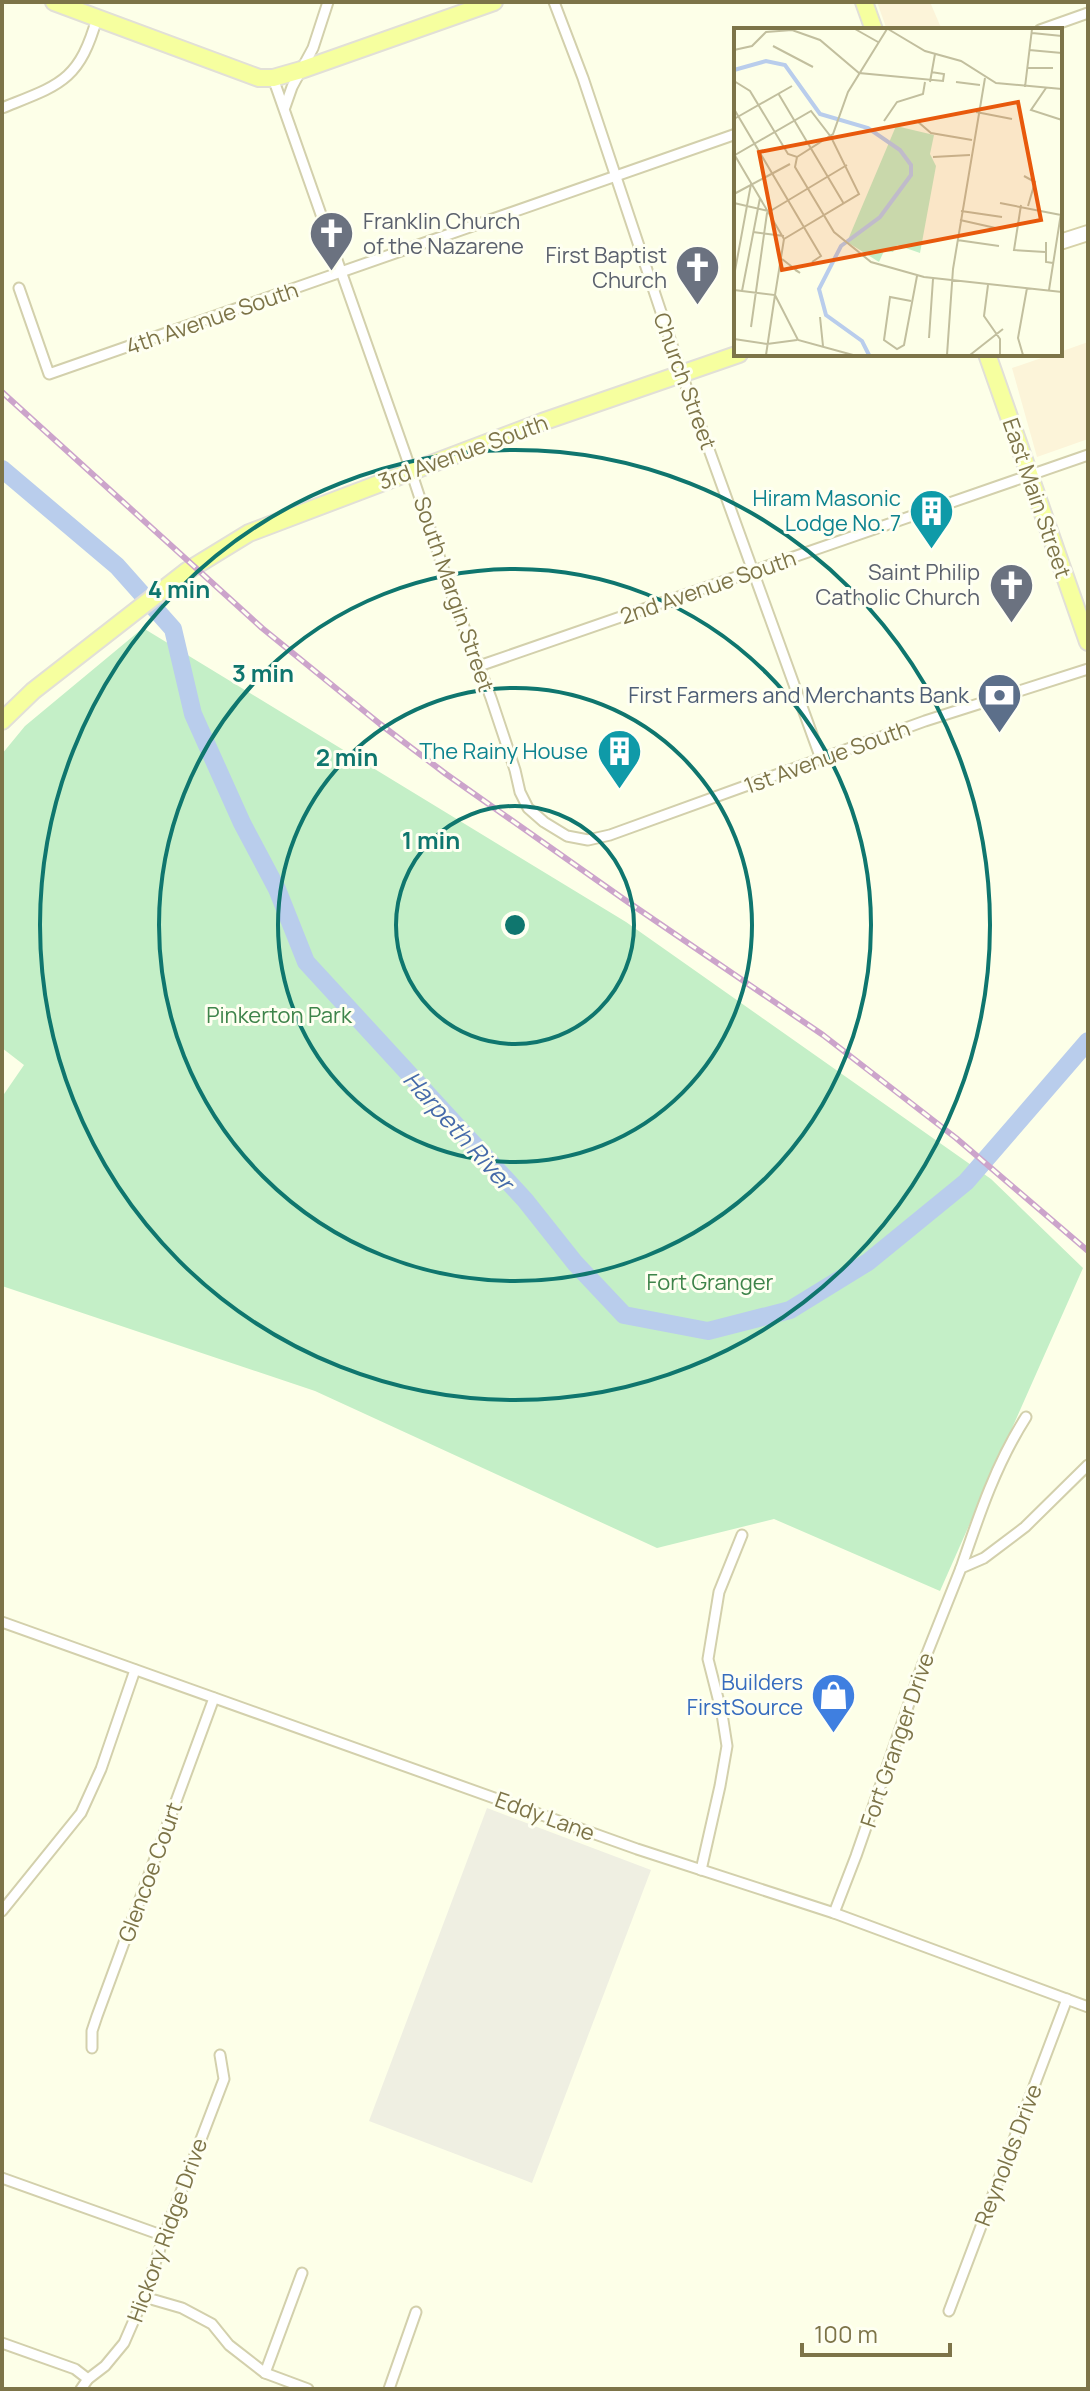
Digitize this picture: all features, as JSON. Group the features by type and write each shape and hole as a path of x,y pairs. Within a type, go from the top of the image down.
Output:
{"main road":[{"path":"54,2 251,76 273,78 494,2"},
{"path":"864,2 873,28"},
{"path":"1062,241 1088,233"},
{"name":"3rd Avenue South","path":"2,721 33,691 190,568 249,533 542,422 734,356"},
{"name":"East Main Street","path":"988,356 1088,642"}],"street":[{"path":"285,107 313,48 328,2"},
{"name":"Church Street","path":"554,2 583,78 682,375 821,759"},
{"path":"1046,28 1088,13"},
{"path":"2,108 62,82 90,43 97,18"},
{"name":"South Margin Street","path":"273,78 343,272 520,792 528,808 567,836"},
{"name":"4th Avenue South","path":"19,288 49,374 734,135"},
{"name":"2nd Avenue South","path":"479,666 1088,455"},
{"name":"1st Avenue South","path":"567,836 588,840 610,835 925,721 1088,669"},
{"name":"Fort Granger Drive","path":"834,1913 983,1503 1008,1446 1026,1417"},
{"path":"961,1568 984,1558 1025,1527 1088,1465"},
{"path":"701,1870 727,1746 708,1659 719,1592 742,1535"},
{"name":"Eddy Lane","path":"2,1622 637,1849 834,1913 1088,2007"},
{"path":"2,1911 81,1813 101,1769 135,1670"},
{"name":"Glencoe Court","path":"92,2048 92,2031 97,2016 214,1698"},
{"name":"Reynolds Drive","path":"949,2311 1067,1999"},
{"name":"Hickory Ridge Drive","path":"81,2389 124,2343 144,2297 224,2079 220,2055"},
{"path":"2,2178 164,2236"},
{"path":"265,2373 302,2273"},
{"path":"144,2297 182,2308 212,2324 229,2345 265,2373 308,2389"},
{"path":"389,2389 416,2312"},
{"path":"2,2343 75,2369 88,2379"}],"shaded area":[{"path":"877,2 930,2 941,28 886,28"},
{"path":"1088,342 1088,439 1037,457 1012,368 1047,356 1062,356 1062,351"},
{"path":"487,1808 651,1870 532,2183 369,2121"}],"green space":[{"path":"143,628 626,922 991,1179 1083,1268 940,1591 774,1519 657,1548 315,1391 2,1286 2,1097 24,1065 2,1048 2,754 25,726"}],"waterway":[{"name":"Harpeth River","path":"2,469 117,566 173,629 193,714 242,823 277,889 306,962 525,1200 575,1263 624,1315 708,1331 790,1310 868,1262 966,1182 1088,1041"}],"railway":[{"path":"2,392 262,628 380,724 625,900 823,1035 956,1138 1088,1251"}],"place":[{"name":"Franklin Church of the Nazarene","path":"332,273"},
{"name":"First Baptist Church","path":"698,307"},
{"name":"Hiram Masonic Lodge No. 7","path":"932,550"},
{"name":"Saint Philip Catholic Church","path":"1011,624"},
{"name":"First Farmers and Merchants Bank","path":"1000,734"},
{"name":"The Rainy House","path":"619,790"},
{"name":"Builders FirstSource","path":"834,1734"}],"park label":[{"name":"Pinkerton Park","path":"279,1015"},
{"name":"Fort Granger","path":"710,1282"}]}
